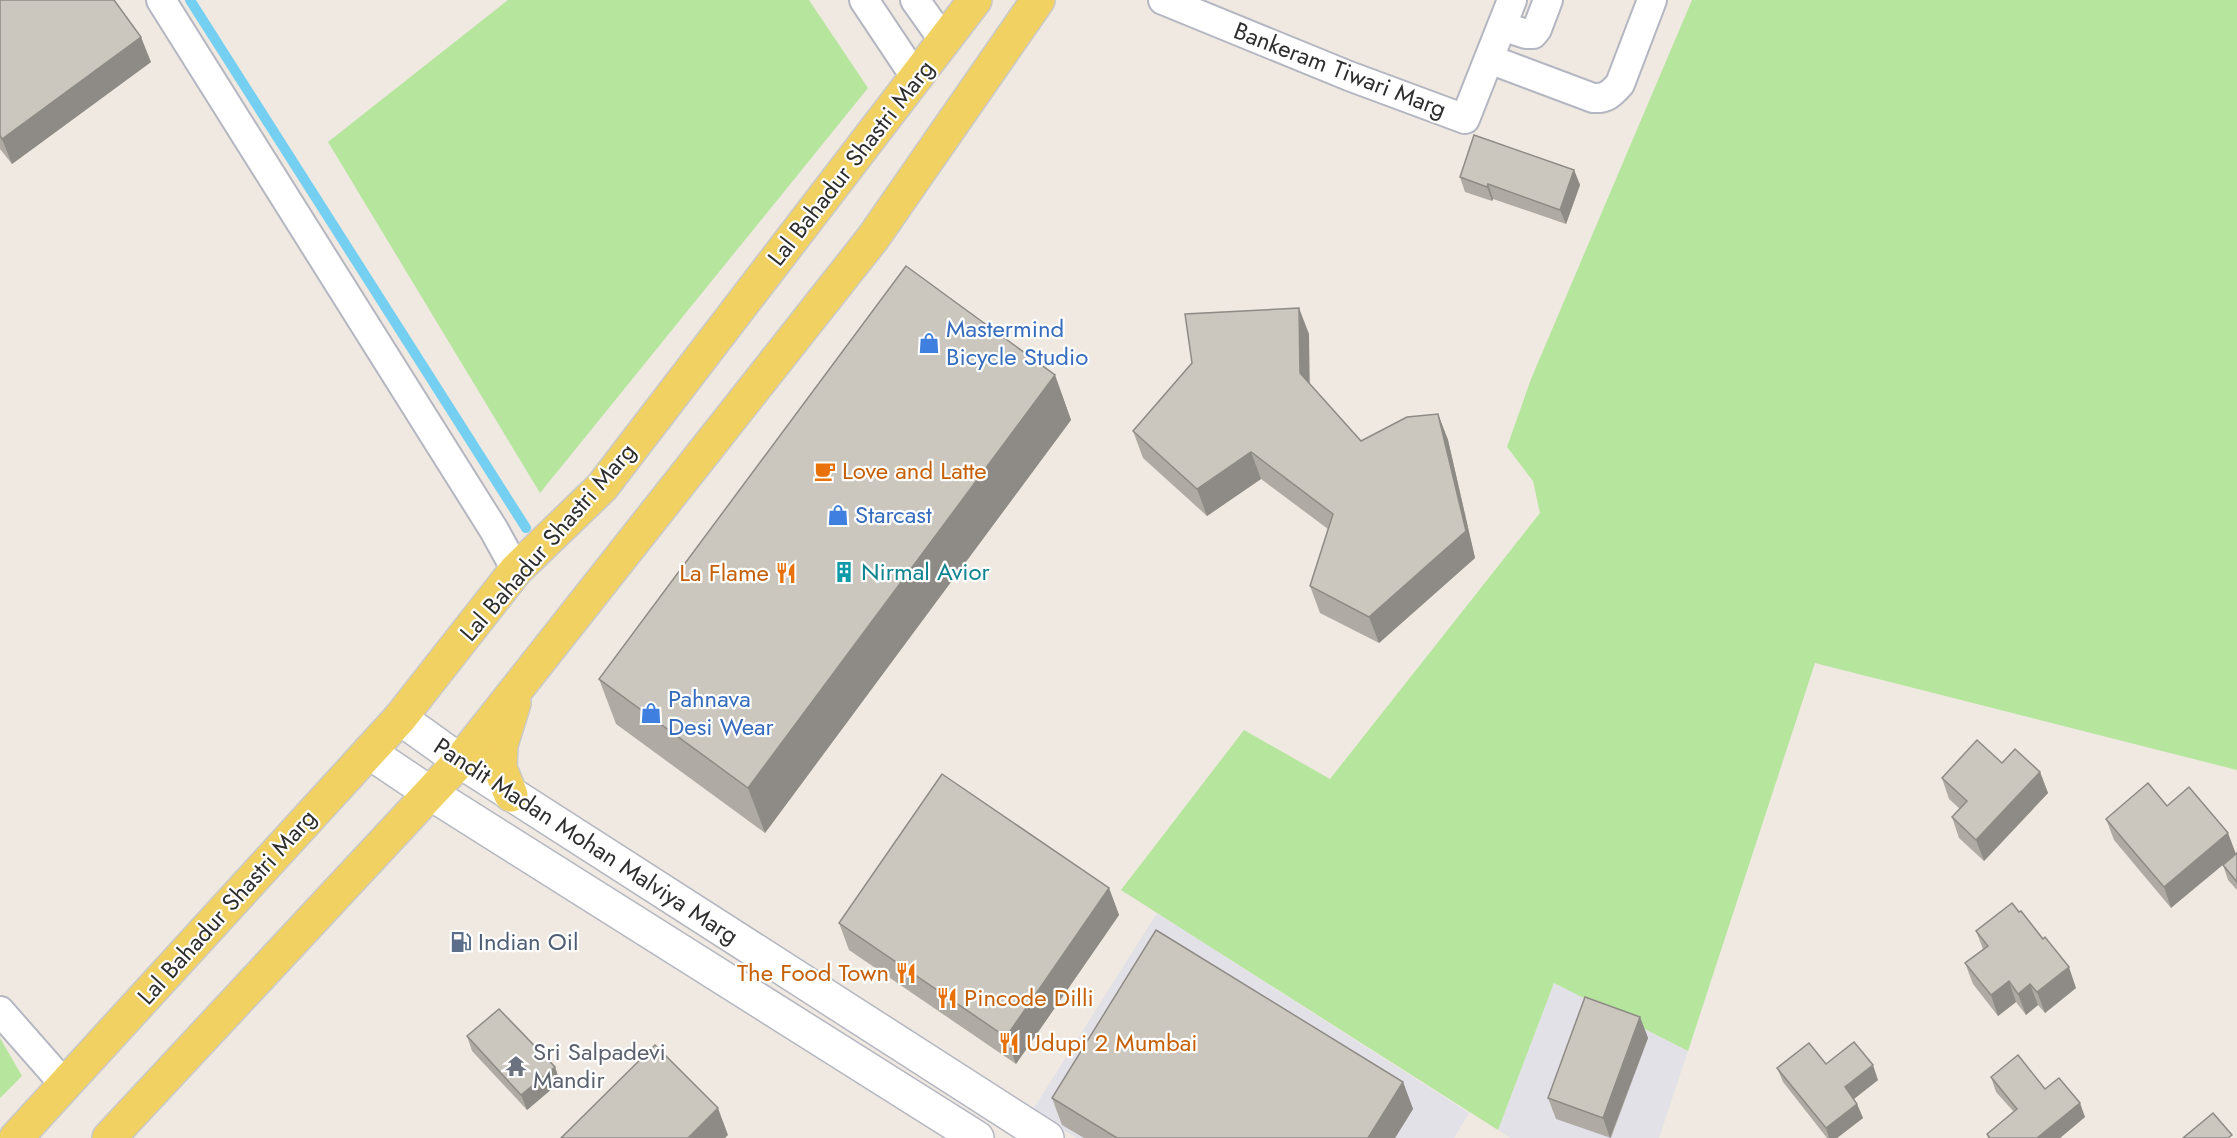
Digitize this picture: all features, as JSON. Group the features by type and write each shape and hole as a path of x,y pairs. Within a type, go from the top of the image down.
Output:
{"main road":[{"name":"Lal Bahadur Shastri Marg","path":"16,1138 400,718 516,570 602,487 975,0"},
{"path":"108,1138 460,761 873,238 1038,0"},
{"path":"511,795 500,768 501,745 520,684"}],"street":[{"path":"161,0 494,530 516,570"},
{"path":"864,0 916,78"},
{"path":"915,0 944,41"},
{"name":"Bankeram Tiwari Marg","path":"1164,0 1350,76 1466,118 1495,62 1509,19"},
{"path":"1509,19 1526,34 1533,34 1548,0"},
{"path":"1495,62 1593,98 1603,99 1620,84 1652,0"},
{"name":"Pandit Madan Mohan Malviya Marg","path":"400,718 511,795 1047,1138"},
{"name":"Pandit Madan Mohan Malviya Marg","path":"369,752 430,793 977,1138"},
{"path":"0,1011 65,1085"},
{"path":"947,1119 970,1089"}],"shaded area":[{"path":"1157,913 1469,1113 1454,1138 1076,1138 1032,1111"},
{"path":"1554,983 1688,1051 1659,1138 1510,1138 1498,1130"}],"green space":[{"path":"508,0 809,0 868,88 540,493 328,142"},
{"path":"1692,0 2237,0 2237,770 1815,663 1688,1051 1554,983 1498,1130 1121,890 1244,730 1330,779 1540,513 1533,481 1507,447 1531,379"},
{"path":"0,1038 22,1076 0,1098"}],"building":[{"path":"0,0 114,0 141,37 2,139 0,135"},
{"path":"1474,135 1574,170 1560,210 1488,184 1487,187 1460,177"},
{"name":"Nirmal Avior","path":"906,266 1055,375 748,788 599,679"},
{"path":"1299,308 1300,373 1361,441 1407,417 1438,414 1466,531 1369,617 1310,586 1333,514 1251,452 1197,489 1133,431 1192,363 1185,314"},
{"path":"1977,740 2002,763 2015,749 2040,772 1976,840 1952,817 1967,801 1942,778"},
{"path":"942,774 1109,888 1006,1037 839,923"},
{"path":"2148,783 2167,806 2189,787 2228,833 2164,887 2106,819"},
{"path":"2237,853 2237,882 2223,865"},
{"path":"2012,903 2043,939 2045,937 2069,967 2037,992 2030,984 2018,994 2009,981 1991,995 1965,963 1988,946 1976,931"},
{"path":"1156,930 1403,1082 1368,1138 1117,1138 1052,1098"},
{"path":"1585,997 1640,1017 1603,1118 1548,1098"},
{"name":"Sri Salpadevi Mandir","path":"499,1009 555,1067 521,1095 467,1036"},
{"path":"1854,1042 1873,1065 1845,1087 1857,1104 1826,1128 1777,1068 1809,1043 1826,1064"},
{"path":"655,1045 718,1108 688,1138 561,1138"},
{"path":"2018,1055 2045,1089 2059,1078 2080,1103 2037,1138 1990,1138 1987,1134 2017,1109 1991,1077"},
{"path":"2213,1113 2232,1135 2228,1138 2183,1138"}],"waterway":[{"path":"190,0 526,528"}],"place":[{"name":"Mastermind Bicycle Studio","path":"929,343"},
{"name":"Love and Latte","path":"825,471"},
{"name":"Starcast","path":"838,515"},
{"name":"Nirmal Avior","path":"844,572"},
{"name":"La Flame","path":"786,573"},
{"name":"Pahnava Desi Wear","path":"651,713"},
{"name":"Indian Oil","path":"461,942"},
{"name":"The Food Town","path":"906,973"},
{"name":"Pincode Dilli","path":"947,998"},
{"name":"Udupi 2 Mumbai","path":"1009,1043"},
{"name":"Sri Salpadevi Mandir","path":"516,1066"}]}
